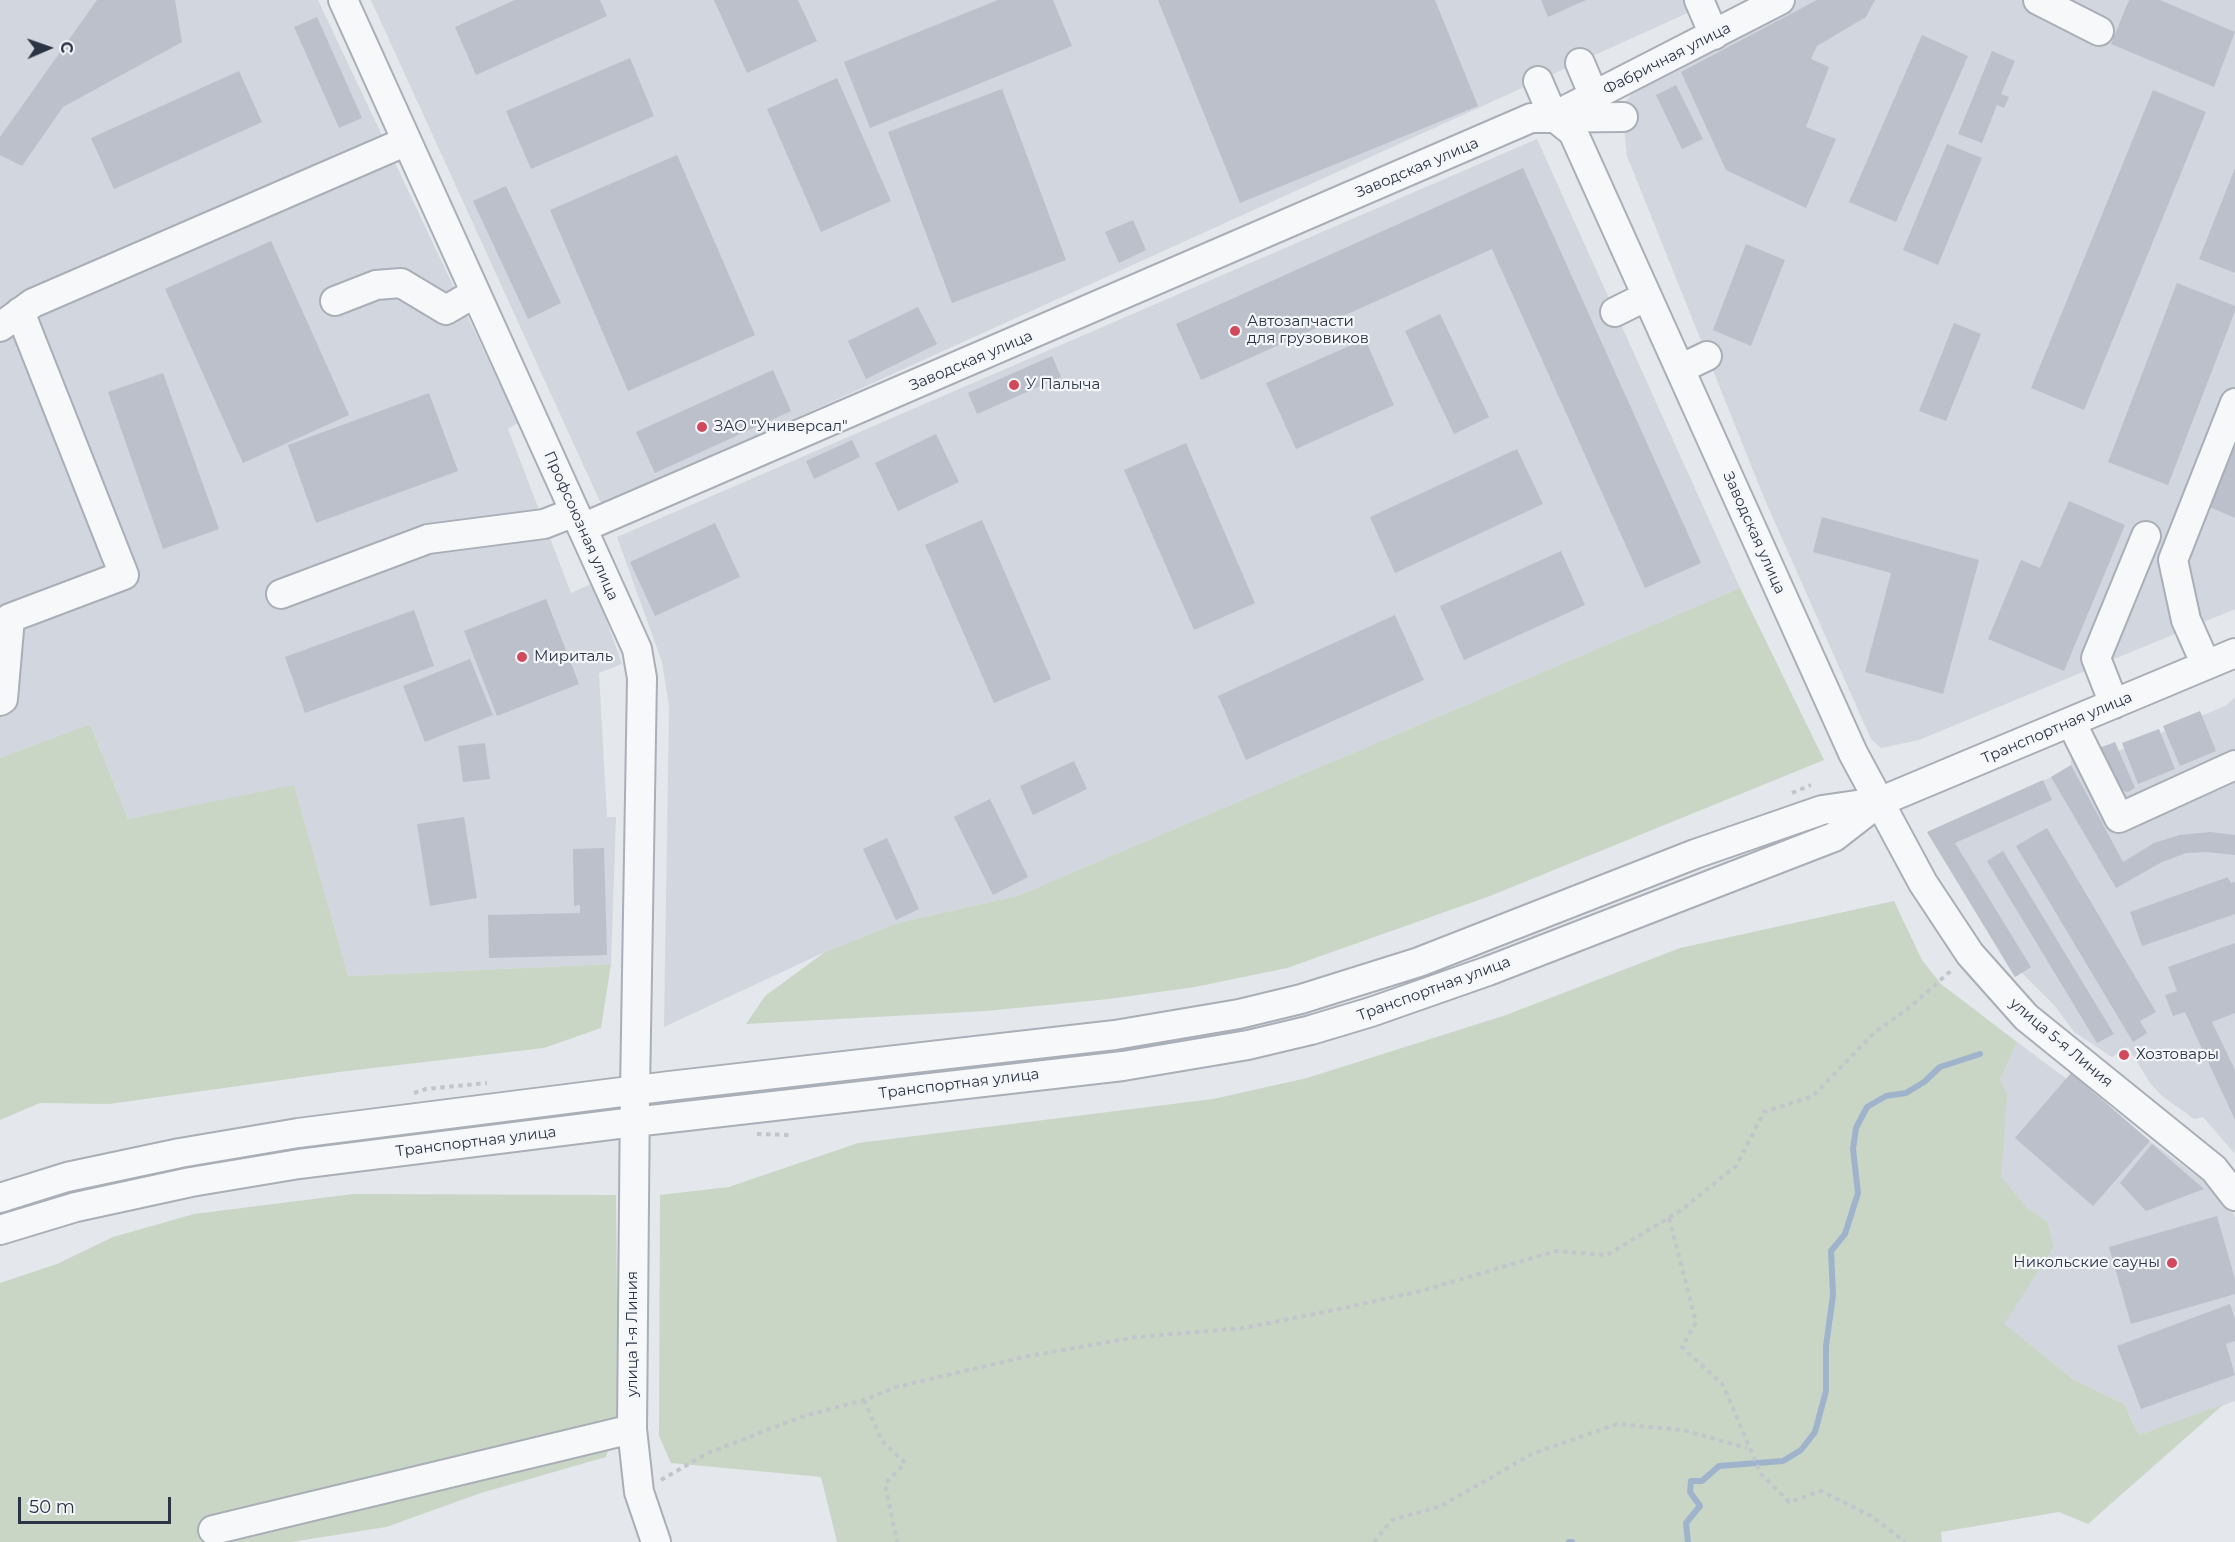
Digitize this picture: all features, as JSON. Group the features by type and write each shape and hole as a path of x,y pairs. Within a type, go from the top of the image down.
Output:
{"street":[{"name":"Профсоюзная улица","path":"343,0 637,649 642,678 634,1122"},
{"path":"1699,0 1714,35"},
{"name":"Фабричная улица","path":"1553,116 1780,0"},
{"path":"2038,0 2099,31"},
{"path":"1580,63 1594,96"},
{"path":"1538,81 1553,116 1623,117"},
{"name":"Заводская улица","path":"281,594 428,539 579,520 1532,118 1553,116 1573,132 1680,369 1788,579 1853,753 1879,802"},
{"path":"0,700 3,699 10,618 124,575 10,320 33,303 407,141"},
{"path":"335,302 376,285 401,283 446,310 475,294"},
{"path":"1615,312 1647,296"},
{"path":"1680,369 1707,356"},
{"path":"2206,666 2186,620 2173,560 2235,403"},
{"path":"2114,704 2096,658 2145,536"},
{"name":"Транспортная улица","path":"0,1198 68,1177 180,1153 298,1133 1115,1035 1239,1014 1301,999 1419,962 1695,854 1822,810 1879,802 2235,653"},
{"path":"2071,722 2119,818 2235,765"},
{"name":"Транспортная улица","path":"0,1230 76,1207 191,1182 299,1164 634,1122 1123,1066 1248,1045 1311,1030 1381,1009 1488,971 1834,837 1879,802"},
{"name":"улица 5-я Линия","path":"1879,802 1923,883 1970,954 2026,1017 2214,1169 2235,1196"},
{"name":"улица 1-я Линия","path":"634,1122 632,1429 639,1492 656,1542"},
{"path":"213,1530 632,1429"}],"path":[{"path":"1789,794 1811,785"},
{"path":"639,1492 708,1454 801,1417 864,1400 896,1387 1029,1356 1137,1338 1244,1328 1334,1310 1421,1290 1556,1251 1607,1255 1669,1218 1736,1166 1764,1112 1813,1096 1875,1032 1909,1008 1970,954"},
{"path":"1669,1218 1696,1322 1682,1347 1723,1385 1761,1474 1789,1502 1821,1491 1871,1516 1905,1542"},
{"path":"864,1400 882,1441 905,1463 885,1484 897,1542"},
{"path":"1374,1542 1392,1520 1441,1506 1532,1454 1617,1424 1683,1430 1748,1448"}],"shaded area":[{"path":"0,0 318,0 518,423 508,429 571,593 593,583 622,664 599,673 607,817 616,817 611,964 348,976 294,786 128,819 90,724 0,758"},
{"path":"371,0 1716,0 602,506"},
{"path":"1798,0 2235,0 2235,609 1919,740 1881,748 1871,739 1765,500 1627,156 1622,106 1642,81"},
{"path":"1537,139 1740,588 1017,896 898,923 825,952 664,1027 669,706 662,662 617,537"},
{"path":"2235,697 2235,1154 2203,1117 2194,1119 2162,1096 2150,1083 2128,1047 2112,1057 2074,1032 2055,1006 2022,973 2015,977 1927,832 2051,777 2071,765 2071,753 2113,744 2116,752 2227,705"},
{"path":"2017,1042 2228,1199 2235,1218 2235,1401 2139,1435 2124,1404 2073,1379 2003,1324 2054,1247 2047,1221 2028,1209 2001,1178 2000,1080"}],"green space":[{"path":"1740,588 1824,760 1490,896 1287,968 1195,987 1109,999 986,1011 746,1024 765,996 825,952 898,923 1017,896"},
{"path":"90,724 128,819 294,785 348,976 611,964 601,1028 544,1048 339,1072 109,1104 40,1103 0,1120 0,758"},
{"path":"1894,901 1922,960 1941,984 2017,1042 2000,1080 2007,1095 2001,1177 2028,1209 2047,1221 2054,1247 2004,1324 2073,1379 2124,1404 2139,1435 2224,1404 2088,1524 2059,1512 1941,1532 1942,1542 837,1542 821,1477 671,1463 659,1436 660,1195 729,1187 858,1143 1213,1099 1307,1078 1506,1015 1680,948"},
{"path":"353,1194 616,1195 618,1416 606,1457 481,1493 386,1527 291,1542 0,1542 0,1283 57,1264 113,1237 194,1214"}],"building":[{"path":"97,0 175,0 182,42 63,107 22,166 0,155 0,137"},
{"path":"515,0 600,0 607,16 476,75 455,27"},
{"path":"714,0 798,0 817,41 747,73"},
{"path":"998,0 1053,0 1072,46 870,128 844,62"},
{"path":"1158,0 1435,0 1478,106 1240,203"},
{"path":"1541,0 1586,0 1548,17"},
{"path":"1817,0 1875,0 1866,17 1817,46 1811,59 1829,67 1806,127 1836,139 1806,208 1726,170 1681,72"},
{"path":"2129,0 2160,0 2235,32 2214,87 2111,44"},
{"path":"317,17 362,118 339,128 294,27"},
{"path":"1922,35 1968,56 1896,222 1849,202"},
{"path":"1992,51 2015,61 2001,94 2009,97 2004,108 1997,105 1982,143 1958,134"},
{"path":"630,58 654,116 531,169 506,111"},
{"path":"239,71 262,122 114,189 91,138"},
{"path":"837,78 891,201 821,232 767,109"},
{"path":"1676,85 1703,139 1682,149 1656,95"},
{"path":"1002,89 1066,260 952,303 888,132"},
{"path":"2153,90 2206,112 2084,410 2031,388"},
{"path":"1947,144 1982,158 1938,265 1903,250"},
{"path":"677,155 755,335 628,391 550,210"},
{"path":"1523,168 1701,563 1645,588 1492,249 1201,380 1176,324"},
{"path":"2235,168 2235,273 2199,259"},
{"path":"506,186 561,303 528,319 473,201"},
{"path":"1133,220 1146,250 1119,263 1105,232"},
{"path":"271,241 349,415 243,463 165,289"},
{"path":"1746,244 1785,260 1751,346 1713,330"},
{"path":"2177,283 2235,306 2235,311 2168,485 2108,462"},
{"path":"918,307 937,344 866,379 848,341"},
{"path":"1440,314 1489,417 1454,434 1405,331"},
{"path":"1954,323 1981,334 1946,421 1919,411"},
{"path":"1365,339 1394,405 1296,449 1266,383"},
{"path":"1052,356 1061,377 977,414 968,393"},
{"path":"773,370 791,411 655,473 636,432"},
{"path":"163,373 219,529 163,549 108,392"},
{"path":"429,393 458,471 316,523 288,445"},
{"path":"2235,433 2235,518 2205,505"},
{"path":"936,434 959,482 898,511 875,463"},
{"path":"852,440 860,457 814,479 806,461"},
{"path":"1186,443 1255,603 1194,630 1124,470"},
{"path":"1517,449 1543,504 1395,573 1370,517"},
{"path":"2069,501 2125,525 2064,671 1988,639 2021,560 2040,568"},
{"path":"1822,517 1979,560 1943,694 1865,672 1891,573 1813,552"},
{"path":"982,520 1051,679 994,703 925,545"},
{"path":"715,523 740,577 655,616 630,562"},
{"path":"1561,551 1585,605 1464,660 1440,606"},
{"name":"Мириталь","path":"546,599 579,684 497,716 464,631"},
{"path":"414,610 434,666 305,713 285,657"},
{"path":"1395,615 1424,680 1246,760 1218,696"},
{"path":"470,659 493,715 425,742 403,686"},
{"path":"2200,711 2216,751 2180,766 2163,726"},
{"path":"2159,729 2175,769 2138,784 2122,743"},
{"path":"2115,742 2135,788 2128,792 2114,788 2097,749"},
{"path":"485,743 490,779 463,782 458,746"},
{"path":"1074,761 1087,789 1033,815 1020,786"},
{"path":"2071,765 2123,862 2154,843 2180,835 2210,832 2235,835 2235,855 2207,852 2186,853 2162,862 2116,888 2051,777"},
{"path":"2043,780 2052,800 1955,843 2031,967 2015,977 1927,832"},
{"path":"990,799 1028,877 993,895 954,817"},
{"path":"464,817 477,898 430,906 417,824"},
{"path":"2047,828 2156,1012 2140,1021 2147,1033 2133,1042 2016,846"},
{"path":"887,838 919,909 896,920 863,849"},
{"path":"604,848 607,955 489,958 488,915 580,913 580,905 574,906 573,849"},
{"path":"2003,851 2114,1034 2097,1043 1987,861"},
{"path":"2228,877 2231,883 2235,882 2235,914 2142,946 2130,912"},
{"path":"2235,943 2235,1013 2212,1022 2235,1070 2235,1120 2185,1012 2173,1016 2165,995 2177,991 2168,967"},
{"path":"2071,1073 2150,1141 2093,1206 2015,1138"},
{"path":"2152,1144 2204,1189 2146,1211 2120,1183"},
{"name":"Никольские сауны","path":"2217,1216 2235,1279 2235,1294 2131,1324 2109,1247"},
{"path":"2230,1304 2235,1319 2235,1341 2226,1344 2235,1375 2141,1409 2117,1346"}],"waterway":[{"path":"1688,1542 1686,1523 1700,1506 1690,1492 1691,1481 1702,1481 1719,1466 1783,1461 1801,1450 1815,1432 1826,1391 1826,1346 1833,1295 1831,1251 1845,1234 1858,1193 1853,1149 1856,1128 1867,1107 1886,1096 1906,1093 1924,1082 1940,1067 1980,1054"}],"place":[{"name":"Автозапчасти для грузовиков","path":"1235,331"},
{"name":"У Палыча","path":"1014,385"},
{"name":"ЗАО \"Универсал\"","path":"702,427"},
{"name":"Мириталь","path":"522,657"},
{"name":"Хозтовары","path":"2124,1055"},
{"name":"Никольские сауны","path":"2172,1263"}]}
